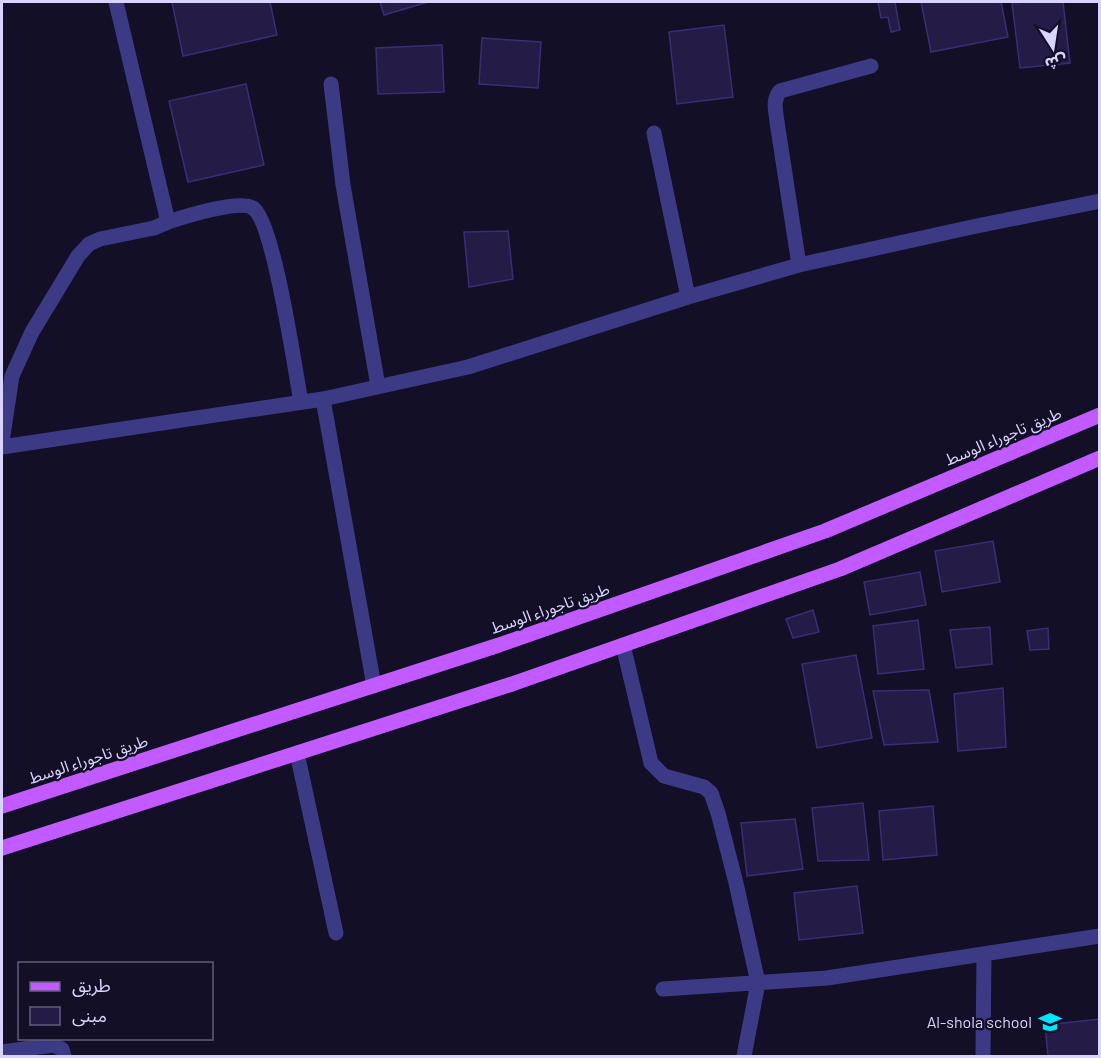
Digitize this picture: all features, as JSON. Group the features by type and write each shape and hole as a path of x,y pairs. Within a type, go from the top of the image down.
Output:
{"main road":[{"name":"طريق تاجوراء الوسط","path":"2,806 499,645 825,531 1100,415"},
{"path":"2,848 512,684 840,569 1100,458"}],"street":[{"path":"116,2 168,222"},
{"path":"799,265 777,122 776,96 780,91 872,66"},
{"path":"331,84 343,184 378,386"},
{"path":"654,133 688,297"},
{"path":"2,447 323,399 468,367 688,297 799,265 1100,201"},
{"path":"2,442 12,376 32,332 78,256 89,244 100,239 154,228 200,212 242,205 251,206 260,215 276,268 301,402"},
{"path":"323,399 374,686"},
{"path":"623,645 651,763 664,776 704,787 711,793 718,813 758,983 744,1056"},
{"path":"297,753 336,933"},
{"path":"663,989 827,978 1100,936"},
{"path":"983,1056 984,954"},
{"path":"2,1052 53,1045 62,1048 64,1056"}],"building":[{"path":"172,2 270,2 277,35 183,56"},
{"path":"380,2 428,2 384,15"},
{"path":"878,2 895,2 900,30 891,32 888,17 881,18"},
{"path":"921,2 1001,2 1008,37 931,52"},
{"path":"1063,2 1070,63 1020,68 1012,3"},
{"path":"724,25 733,97 677,104 669,32"},
{"path":"482,38 541,42 538,88 479,84"},
{"path":"442,45 444,92 378,94 376,48"},
{"path":"246,84 264,165 188,182 169,101"},
{"path":"508,231 513,279 469,287 464,232"},
{"path":"993,541 1000,582 942,592 935,551"},
{"path":"920,572 926,605 870,615 864,582"},
{"path":"813,610 819,632 793,638 786,619"},
{"path":"918,620 924,669 878,674 873,626"},
{"path":"990,627 992,664 956,668 950,630"},
{"path":"1048,628 1049,649 1030,650 1027,631"},
{"path":"856,655 872,738 817,748 802,664"},
{"path":"1003,688 1006,747 958,751 954,694"},
{"path":"929,690 938,742 884,745 873,691"},
{"path":"863,803 869,860 818,861 812,808"},
{"path":"933,806 937,855 883,860 879,811"},
{"path":"795,819 803,869 747,876 741,823"},
{"path":"857,886 863,933 799,940 794,893"},
{"path":"1100,1019 1100,1056 1048,1056 1045,1025"}],"place":[{"name":"Al-shola school","path":"1050,1022"}]}
